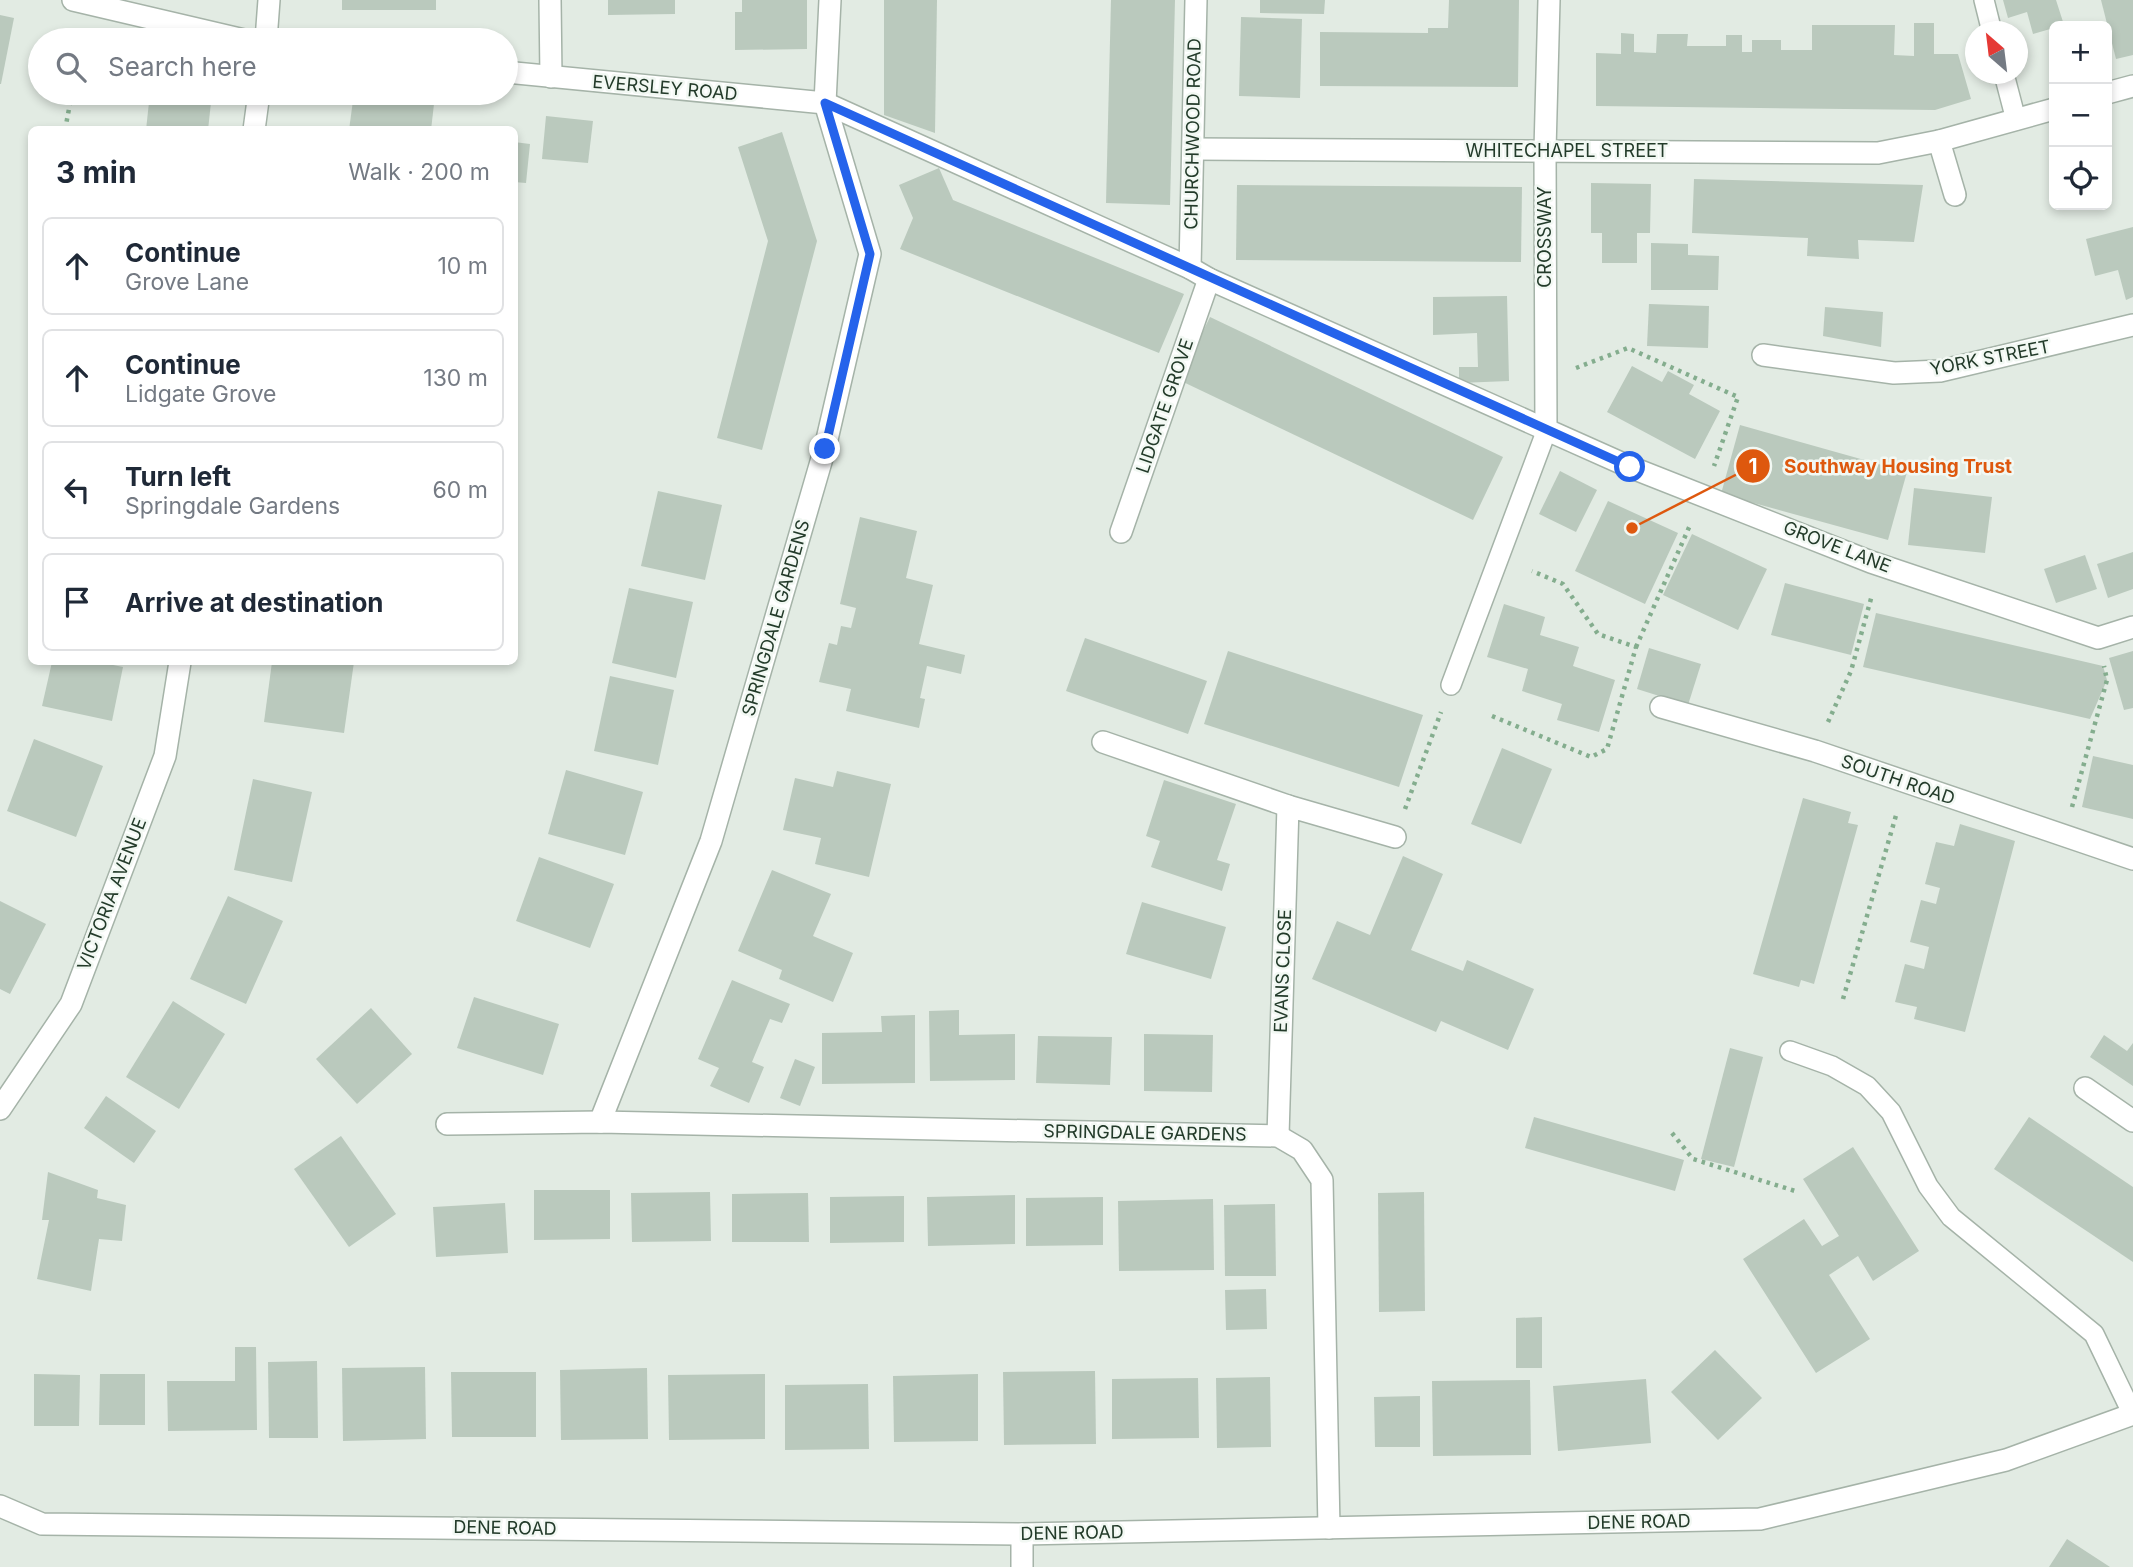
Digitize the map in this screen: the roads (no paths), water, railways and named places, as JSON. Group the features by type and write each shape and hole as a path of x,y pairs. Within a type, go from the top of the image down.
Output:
{"street":[{"path":"74,0 192,28"},
{"path":"267,28 270,0"},
{"path":"550,0 551,77"},
{"name":"SPRINGDALE GARDENS","path":"600,1122 711,841 825,449 870,254 825,103 830,0"},
{"name":"CHURCHWOOD ROAD","path":"1190,268 1196,0"},
{"name":"CROSSWAY","path":"1546,432 1545,150 1549,0"},
{"name":"EVERSLEY ROAD","path":"518,73 825,103"},
{"path":"2112,92 2133,86"},
{"path":"825,103 1546,432"},
{"path":"255,126 257,105"},
{"name":"WHITECHAPEL STREET","path":"1193,149 1878,153 1939,141 2049,110"},
{"path":"1939,141 1955,195"},
{"name":"LIDGATE GROVE","path":"1121,532 1209,279"},
{"name":"YORK STREET","path":"1763,355 1894,373 1940,371 2133,325"},
{"name":"GROVE LANE","path":"1546,432 1880,564 2098,638 2133,627"},
{"name":"VICTORIA AVENUE","path":"0,1109 71,1004 165,756 180,665"},
{"name":"SOUTH ROAD","path":"1661,707 1815,751 2133,859"},
{"path":"1103,742 1288,806 1395,837"},
{"name":"EVANS CLOSE","path":"1278,1136 1288,806"},
{"path":"2085,1088 2133,1121"},
{"name":"SPRINGDALE GARDENS","path":"447,1124 600,1122 1278,1136"},
{"path":"1278,1136 1302,1150 1322,1180 1329,1528"},
{"name":"DENE ROAD","path":"0,1506 42,1524 1022,1534 1760,1519 2006,1460 2133,1414"},
{"path":"1022,1534 1022,1567"}],"lane":[{"path":"1984,0 1989,21"},
{"path":"2007,84 2016,120"},
{"path":"1451,685 1546,432"},
{"path":"1790,1051 1832,1066 1867,1086 1891,1112 1927,1186 1951,1217 2094,1335 2133,1414"}],"place":[{"name":"Southway Housing Trust","path":"1632,528"}]}
